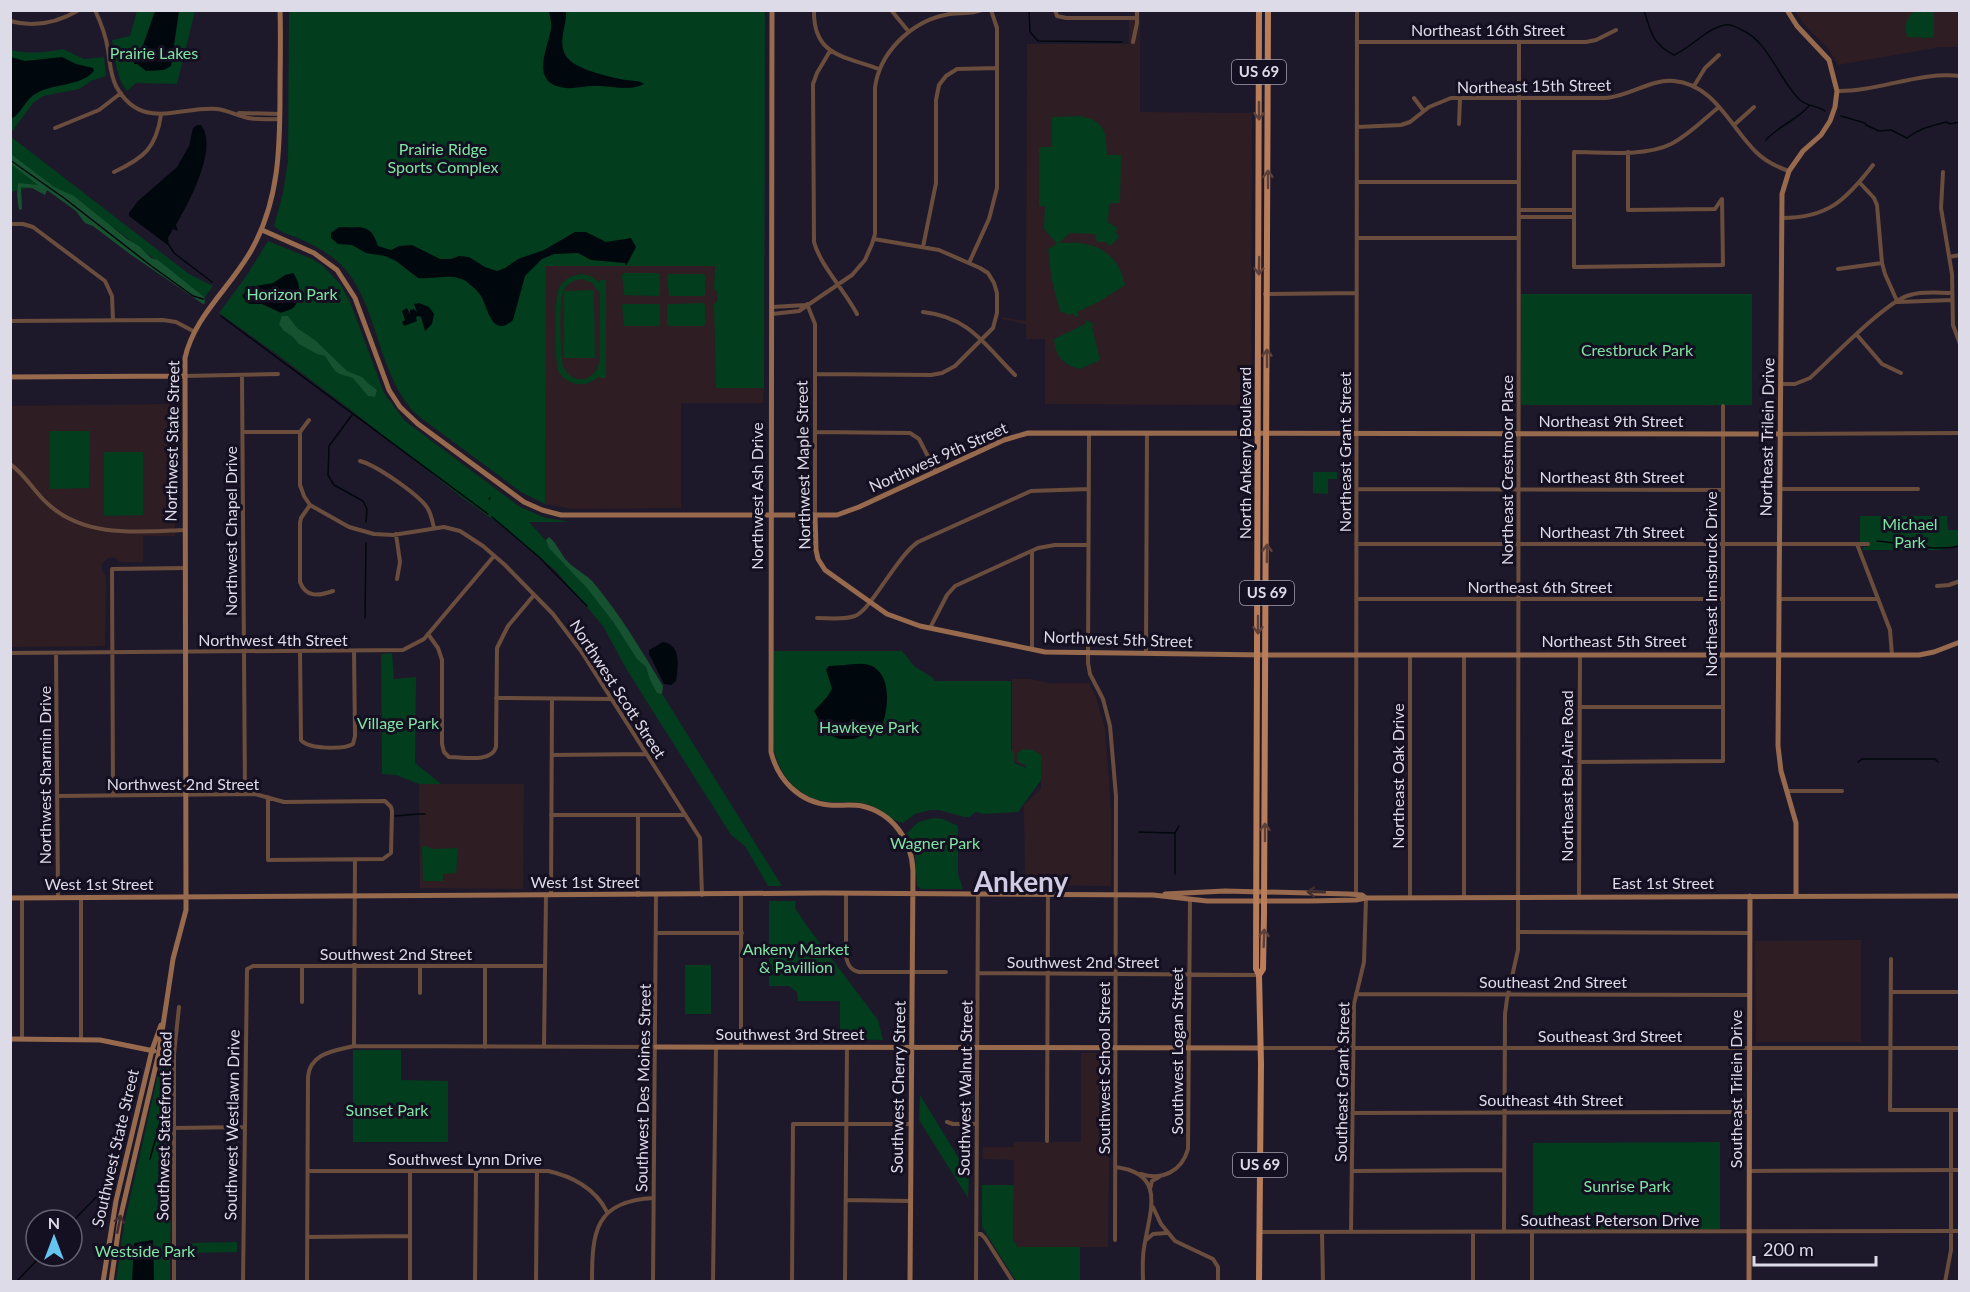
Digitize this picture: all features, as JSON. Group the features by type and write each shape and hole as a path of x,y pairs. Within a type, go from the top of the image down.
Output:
{"main road":[{"name":"North Ankeny Boulevard","path":"1259,10 1258,294 1262,434 1260,896"},
{"name":"North Ankeny Boulevard","path":"1262,434 1267,294 1268,10"},
{"name":"US 69","path":"1259,1281 1261,1048 1259,975 1256,969 1260,896"}],"street":[{"path":"10,21 24,24 46,24 58,21 79,10"},
{"path":"95,10 106,41 113,78 121,93 139,108 161,115 204,109 237,113 248,118 280,116"},
{"name":"Northwest State Street","path":"187,897 184,376 187,349 195,332 244,264 262,230 277,179 280,116 280,10"},
{"name":"Northwest Ash Drive","path":"772,10 771,744 777,769 792,788 812,801 861,806 890,820 905,839 912,855 912,894"},
{"path":"814,10 814,27 817,36 830,51 879,69"},
{"path":"891,10 909,32"},
{"path":"771,310 791,313 799,311 852,275 865,260 874,239 875,88 879,69 892,48 909,32 936,17 982,10"},
{"path":"969,262 989,219 997,189 997,26 991,10"},
{"path":"1055,10 1057,16 1066,18 1137,18"},
{"path":"1133,42 1137,10"},
{"name":"Northeast Grant Street","path":"1356,894 1358,10"},
{"name":"Northeast Trilein Drive","path":"1787,10 1797,27 1817,45 1829,60 1837,91 1835,107 1830,120 1821,135 1803,151 1789,171 1782,194 1778,746 1781,771 1796,823 1796,896"},
{"name":"Northeast 16th Street","path":"1358,42 1586,42 1596,40 1616,30"},
{"name":"Northeast Crestmoor Place","path":"1504,1232 1505,1048 1508,994 1517,962 1518,932 1519,42"},
{"path":"830,51 813,84 813,237 818,253 857,314"},
{"path":"1719,55 1705,68 1694,86 1708,95 1757,153 1767,161 1789,171"},
{"path":"923,247 936,183 936,100 939,85 946,76 957,69 997,68"},
{"path":"1837,91 1853,91 1935,76 1959,76"},
{"name":"Northeast 15th Street","path":"1357,127 1401,125 1418,117 1423,110 1441,101 1460,98 1611,98 1668,81 1694,86"},
{"path":"55,128 99,110 121,93"},
{"path":"1414,98 1423,110"},
{"path":"1459,124 1460,98"},
{"path":"1715,209 1722,199 1723,265 1574,267 1574,152 1647,152 1671,144 1719,107"},
{"path":"1734,125 1754,107"},
{"path":"114,172 135,162 147,152 158,132 161,115"},
{"path":"1628,152 1628,210 1715,209 1723,211"},
{"path":"1782,218 1809,217 1835,206 1860,183 1873,165"},
{"path":"1943,172 1941,208 1949,256 1955,332 1959,344"},
{"path":"1358,182 1519,182"},
{"path":"1860,183 1874,198 1877,205 1882,263 1897,302"},
{"path":"1519,210 1574,210"},
{"path":"1519,217 1574,217"},
{"path":"10,224 33,227 102,278 112,296 113,320"},
{"name":"Northwest 9th Street","path":"262,230 314,253 337,270 353,293 386,381 400,407 418,424 524,502 552,513 572,515 837,515 1014,436 1032,433 1262,434"},
{"path":"1357,238 1519,238"},
{"path":"815,374 938,374 956,366 996,322 997,293 988,273 969,262 939,250 874,239"},
{"path":"1949,256 1959,255"},
{"path":"1838,269 1882,263"},
{"path":"1258,294 1357,293"},
{"path":"1781,384 1795,384 1810,378 1885,309 1910,294 1952,293"},
{"path":"1897,302 1952,300"},
{"name":"Northwest Maple Street","path":"807,304 815,324 816,550 822,567 869,603"},
{"path":"923,312 941,315 967,326 1016,375"},
{"path":"10,321 169,321 195,332"},
{"path":"1857,335 1882,364 1901,373"},
{"path":"10,377 278,374"},
{"name":"Northwest Chapel Drive","path":"242,376 245,794"},
{"name":"Northeast Innsbruck Drive","path":"1579,762 1723,761 1723,406"},
{"path":"309,420 300,432 300,485 310,505 300,523 300,582 303,589 310,594 321,595 333,591"},
{"path":"243,432 300,432"},
{"path":"815,432 910,433 919,439 936,472"},
{"name":"Northeast 9th Street","path":"1262,434 1959,433"},
{"name":"Southwest School Street","path":"1089,434 1089,669 1103,699 1110,726 1116,800 1115,1240"},
{"path":"1146,654 1147,434"},
{"path":"360,461 376,467 421,500 428,508 434,528"},
{"path":"10,464 27,479 48,504 73,522 99,530 184,530"},
{"path":"818,618 852,617 862,611 903,554 918,542 1031,491 1089,489"},
{"name":"Northeast 8th Street","path":"1357,489 1723,490"},
{"path":"1779,489 1918,489"},
{"name":"Northwest Scott Street","path":"310,505 357,530 374,534 396,534 434,528 450,528 460,531 494,556 534,595 570,635 686,815 701,842 702,895"},
{"path":"396,534 400,562 397,579"},
{"name":"Northeast 7th Street","path":"1356,544 1868,544"},
{"path":"1857,544 1890,630 1892,655"},
{"path":"930,628 947,595 955,586 1044,546 1088,545"},
{"path":"1032,551 1032,650"},
{"name":"Northwest 4th Street","path":"10,653 403,650 418,643 428,634 494,556"},
{"path":"113,795 112,569 185,568"},
{"path":"1936,586 1959,581"},
{"path":"428,634 438,648 442,660 442,744 444,752 449,757 485,757 494,754 497,657 500,641 508,626 534,595"},
{"path":"1779,599 1878,598"},
{"name":"Northeast 6th Street","path":"1356,599 1723,599"},
{"name":"Northwest 5th Street","path":"869,603 896,619 930,628 1032,650 1062,654 1262,655"},
{"name":"Northeast 5th Street","path":"1262,655 1892,655 1927,654 1959,642"},
{"path":"300,651 300,736 303,744 310,747 345,747 352,744 355,736 354,651"},
{"name":"Northwest Sharmin Drive","path":"56,653 58,898"},
{"name":"Northeast Bel-Aire Road","path":"1579,897 1580,654"},
{"name":"Northeast Oak Drive","path":"1410,655 1410,898"},
{"path":"1464,655 1464,897"},
{"path":"496,698 612,699"},
{"path":"544,1047 552,699"},
{"path":"1580,707 1723,707"},
{"path":"552,754 647,754"},
{"path":"1787,791 1842,791"},
{"name":"Northwest 2nd Street","path":"57,796 245,794 284,802 380,801 388,803 392,811 391,854 383,859 355,859"},
{"path":"268,797 268,860 355,859 354,1046"},
{"path":"551,815 686,815"},
{"path":"638,815 638,896"},
{"name":"West 1st Street","path":"10,898 846,894 1159,895 1190,892 1260,896"},
{"name":"Southwest Logan Street","path":"1159,1176 1177,1168 1188,1149 1190,892"},
{"path":"846,894 846,955 851,968 859,972 940,970 946,972"},
{"name":"Southwest Cherry Street","path":"910,1281 912,894"},
{"name":"Southwest Walnut Street","path":"976,1281 978,894"},
{"path":"1047,1141 1048,894"},
{"name":"East 1st Street","path":"1260,896 1356,894 1366,898"},
{"path":"741,895 741,1047"},
{"name":"West 1st Street","path":"1159,895 1190,899 1260,896"},
{"name":"Southwest Des Moines Street","path":"653,1281 656,896"},
{"name":"East 1st Street","path":"1260,896 1310,901 1464,897 1959,896"},
{"name":"Southeast Trilein Drive","path":"1749,1281 1750,896"},
{"path":"81,897 81,1039"},
{"name":"Southwest State Street","path":"111,1281 120,1218 159,1052 174,953 186,917 187,897"},
{"path":"22,898 22,1039"},
{"name":"Southeast Grant Street","path":"1351,1232 1354,1004 1364,962 1366,898"},
{"path":"1518,932 1750,933"},
{"path":"656,933 742,933"},
{"path":"1891,959 1890,1110 1959,1110"},
{"name":"Southwest 2nd Street","path":"247,969 253,966 545,966"},
{"path":"302,966 302,1002"},
{"path":"420,966 420,993"},
{"path":"485,966 485,1047"},
{"name":"Southwest Westlawn Drive","path":"243,1281 247,969"},
{"name":"Southwest 2nd Street","path":"978,973 1259,975"},
{"path":"1891,992 1959,992"},
{"name":"Southeast 2nd Street","path":"1356,994 1749,995"},
{"name":"Southwest Statefront Road","path":"174,1281 174,1053 179,1007"},
{"name":"Southwest State Street","path":"103,1281 111,1222 152,1050 162,1023"},
{"path":"10,1039 111,1041 159,1052 174,1053"},
{"name":"Southwest 3rd Street","path":"308,1171 308,1077 310,1067 321,1055 354,1046 1261,1048"},
{"path":"713,1281 716,1047"},
{"path":"845,1281 847,1047"},
{"name":"Southeast 3rd Street","path":"1261,1048 1959,1048"},
{"path":"1945,1281 1951,1250 1951,1110"},
{"name":"Southeast 4th Street","path":"1353,1113 1749,1112"},
{"path":"947,1122 977,1124"},
{"path":"792,1281 793,1124 911,1124"},
{"path":"174,1128 245,1127"},
{"path":"1115,1167 1159,1176"},
{"path":"1352,1171 1504,1170"},
{"path":"1749,1171 1959,1170"},
{"path":"307,1281 308,1171"},
{"name":"Southwest Lynn Drive","path":"308,1171 537,1171 557,1173 574,1180 592,1193 607,1212"},
{"path":"410,1171 410,1281"},
{"path":"475,1281 476,1171"},
{"path":"536,1281 537,1171"},
{"path":"1141,1174 1150,1190 1158,1220 1169,1235"},
{"path":"1150,1190 1152,1180 1159,1176"},
{"path":"592,1281 593,1245 596,1232 607,1212 631,1201 654,1198"},
{"path":"846,1200 910,1201"},
{"path":"1143,1281 1144,1244 1150,1224 1152,1200"},
{"name":"Southeast Peterson Drive","path":"1260,1232 1959,1231"},
{"path":"1144,1244 1153,1234 1162,1232 1169,1235 1182,1245 1209,1255 1218,1267 1218,1281"},
{"path":"1322,1232 1323,1281"},
{"path":"1473,1232 1473,1281"},
{"path":"1532,1232 1532,1281"},
{"path":"976,1234 981,1234 985,1238 1013,1281"},
{"path":"307,1237 410,1236"}],"shaded area":[{"path":"155,11 179,11 171,66 164,70 146,71 134,64 134,61 138,60"},
{"path":"549,11 566,11 563,47 567,58 582,68 644,84 632,88 594,86 566,88 547,80 543,65 551,29"},
{"path":"1134,11 1140,11 1140,112 1252,113 1251,405 1045,404 1045,339 1026,339 1026,324 1002,319 1002,317 1026,321 1027,44 1129,44 1129,20 1134,20"},
{"path":"1795,11 1959,11 1959,47 1940,47 1838,65 1828,48 1807,28"},
{"name":"Prairie Lakes","path":"11,57 25,61 62,57 76,64 93,68 94,71 82,80 37,93 11,119"},
{"path":"201,125 206,135 204,161 188,204 176,225 178,231 173,229 168,238 169,246 129,216 129,213 138,201 177,167 189,146 193,128"},
{"path":"339,227 358,227 368,230 378,246 391,250 399,246 412,245 440,259 469,257 497,271 518,259 544,250 575,232 586,232 606,242 631,238 636,247 626,266 625,263 591,260 578,253 554,254 542,259 525,276 513,320 500,326 492,320 479,294 464,280 453,277 418,278 396,261 385,256 366,253 352,245 338,244 331,238 331,233"},
{"path":"545,266 717,266 716,388 764,388 763,403 681,403 681,508 572,509 545,504"},
{"path":"293,273 299,285 299,294 297,303 290,310 281,313 262,304 249,304 242,296 249,287 273,283"},
{"path":"419,303 429,307 434,314 432,324 425,331 419,316 416,317 417,321 404,326 402,322 405,320 402,311 407,308 410,314 410,310 414,309 417,312 414,304"},
{"path":"174,404 175,536 143,536 143,562 120,562 113,557 106,559 102,564 106,577 105,646 11,647 10,406"},
{"path":"663,642 673,647 677,657 676,681 671,685 664,684 649,654 649,650"},
{"path":"871,665 880,672 886,686 886,711 882,726 854,739 839,739 826,733 814,711 832,689 826,669 829,666"},
{"path":"1012,679 1030,679 1049,683 1089,683 1095,695 1105,728 1111,811 1111,886 1025,885 1024,805 1041,789 1041,772 1012,761"},
{"path":"419,784 524,784 523,889 420,888"},
{"path":"1861,940 1861,1042 1756,1042 1755,941"},
{"path":"1081,1053 1110,1053 1108,1247 1018,1247 1013,1240 1014,1160 983,1159 983,1147 1014,1147 1014,1142 1081,1142"},
{"path":"153,1240 154,1281 132,1281 134,1243"}],"green space":[{"name":"Prairie Lakes","path":"137,11 195,11 177,84 136,83 127,91 123,85 116,67 112,40 130,36"},
{"name":"Prairie Ridge Sports Complex","path":"289,11 765,11 764,388 716,388 715,266 546,266 545,504 521,492 417,415 404,400 395,383 368,310 350,275 327,253 274,226 283,193 288,161"},
{"path":"1916,11 1934,11 1932,38 1907,37 1907,22"},
{"name":"Prairie Lakes","path":"63,49 84,59 104,57 106,76 93,80 79,89 43,96 33,103 11,133 11,50 37,52"},
{"path":"1081,116 1095,121 1103,129 1107,155 1121,155 1120,203 1109,205 1108,222 1117,228 1116,233 1119,237 1110,246 1106,242 1097,242 1095,234 1070,233 1059,243 1081,243 1101,249 1116,263 1125,285 1077,312 1079,316 1075,317 1073,313 1069,315 1060,311 1052,281 1048,249 1057,244 1044,229 1045,206 1039,206 1039,147 1052,147 1052,117"},
{"path":"10,136 189,274 213,286 202,301 170,271 118,231 44,184 11,192"},
{"path":"11,154 54,187 74,196 139,246 151,258 158,260 204,297 205,303 203,304 130,254 93,226 85,223 76,211 47,190 45,195 32,188 21,187 22,209 19,210 18,183 38,185 11,164"},
{"name":"Horizon Park","path":"268,241 312,259 323,266 341,285 350,302 384,393 405,421 520,507 546,518 571,522 529,522 585,584 636,652 782,886 768,886 745,846 731,835 627,670 603,626 556,571 502,526 360,417 219,313"},
{"path":"624,273 658,273 660,275 660,294 658,296 624,295 622,275"},
{"path":"582,274 591,276 600,283 600,280 606,280 606,378 599,376 595,380 581,384 567,380 559,372 555,343 555,316 559,288 566,279","holes":["582,279 592,283 600,293 600,358 595,372 584,379 579,379 567,373 563,366 560,328 562,298 564,289 573,281"]},
{"path":"667,275 705,275 705,294 703,296 669,296"},
{"path":"594,290 595,358 564,358 564,291"},
{"name":"Crestbruck Park","path":"1521,294 1752,294 1752,405 1521,405"},
{"path":"703,303 705,305 705,324 703,326 669,326 667,324 667,305"},
{"path":"622,305 660,305 659,326 624,326"},
{"path":"282,316 288,316 297,328 316,341 347,371 362,377 377,390 375,397 368,396 353,378 335,371 325,356 299,344 279,324"},
{"path":"1086,320 1094,324 1092,327 1100,360 1080,369 1061,359 1056,351 1054,339 1085,324"},
{"path":"50,431 90,431 89,488 50,489"},
{"path":"104,452 143,452 143,515 104,516"},
{"path":"1313,472 1337,472 1337,479 1328,479 1328,494 1313,493"},
{"name":"Michael Park","path":"1860,516 1947,516 1948,530 1959,530 1959,546 1939,550 1862,550 1868,547 1869,542 1860,542"},
{"path":"549,537 568,562 591,580 630,632 663,686 662,694 657,693 646,667 637,659 614,623 587,588 549,548 546,540"},
{"name":"Hawkeye Park","path":"773,651 902,651 914,666 934,681 1011,681 1011,749 1014,754 1014,763 1026,768 1026,765 1018,762 1018,753 1023,749 1033,750 1041,755 1041,780 1018,812 983,814 976,812 969,817 964,817 939,810 930,810 915,814 903,823 866,804 829,802 809,797 793,786 781,770 774,751"},
{"name":"Village Park","path":"392,653 394,679 416,677 415,763 441,784 419,784 396,775 382,774 381,654"},
{"name":"Wagner Park","path":"934,818 943,819 958,826 958,874 963,889 921,889 917,886 915,856 907,833 918,822"},
{"path":"422,847 432,849 458,848 456,873 443,874 443,881 423,881"},
{"name":"Ankeny Market & Pavillion","path":"769,901 796,901 795,908 807,926 878,1020 883,1040 840,1039 840,1001 798,1001 797,992 789,986 769,986"},
{"path":"685,965 711,965 711,1014 685,1014"},
{"name":"Sunset Park","path":"353,1050 401,1050 401,1080 448,1081 448,1142 353,1142"},
{"name":"Westside Park","path":"163,1057 172,1058 170,1281 116,1282 124,1225 160,1066"},
{"path":"920,1095 969,1175 968,1198 919,1120"},
{"name":"Sunrise Park","path":"1720,1142 1720,1229 1533,1229 1533,1143"},
{"path":"982,1185 1014,1185 1013,1240 1018,1247 1080,1247 1080,1281 1016,1281 982,1227"},
{"name":"Westside Park","path":"237,1242 237,1252 186,1253 186,1243"}],"waterway":[{"path":"1029,10 1030,32 1038,41 1122,42"},
{"path":"1442,10 1491,10"},
{"path":"1552,10 1569,10"},
{"path":"1644,10 1657,42 1674,55 1718,27 1730,25 1742,30 1760,43 1800,100 1825,111"},
{"path":"1766,140 1809,106"},
{"path":"1841,116 1865,123 1879,131 1891,130 1907,138 1931,126 1946,122 1950,124 1960,122"},
{"path":"10,160 193,296 203,299"},
{"path":"169,245 174,253 212,282"},
{"path":"221,316 488,514"},
{"path":"352,415 329,446 328,475 334,485 363,501 367,509 366,522"},
{"path":"492,517 539,557 587,606"},
{"path":"1877,541 1929,548 1960,546"},
{"path":"365,618 366,543"},
{"path":"1858,762 1862,759 1935,759 1938,762"},
{"path":"395,816 419,814"},
{"path":"420,814 425,814"},
{"path":"1175,833 1179,826"},
{"path":"1139,832 1175,833 1175,874"},
{"path":"150,1159 162,1115 167,1082"},
{"path":"84,1210 106,1187"},
{"path":"16,1282 29,1268"}],"district":[{"name":"Ankeny","path":"1021,882"}]}
